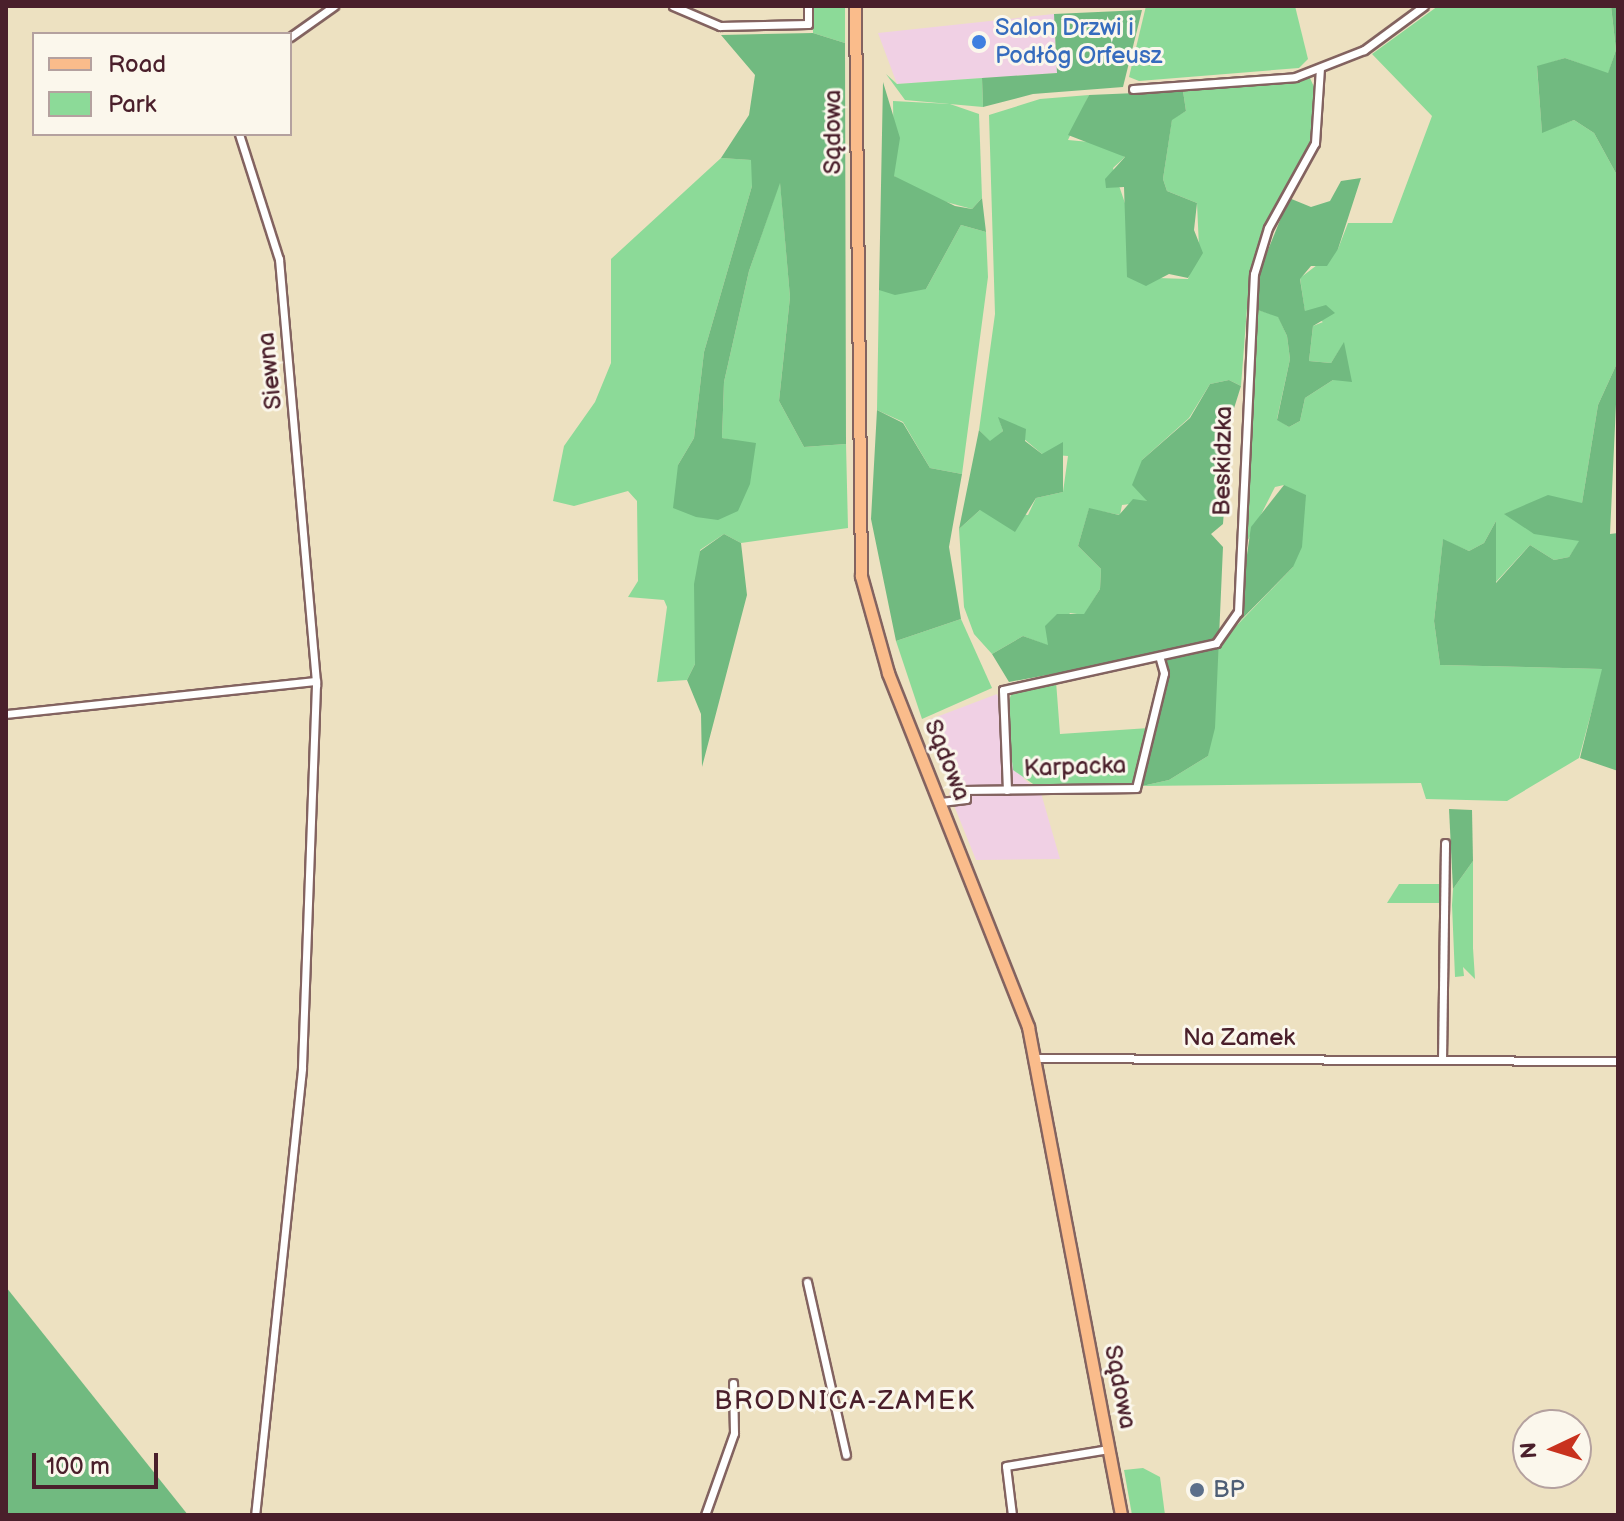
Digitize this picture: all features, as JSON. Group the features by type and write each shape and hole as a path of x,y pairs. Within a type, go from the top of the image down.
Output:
{"main road":[{"name":"Sądowa","path":"855,6 859,561 876,637 1036,1058 1121,1515"}],"street":[{"path":"292,36 334,6"},
{"path":"673,6 702,23 808,24 808,6"},
{"path":"1133,89 1295,77 1364,50 1424,6"},
{"name":"Beskidzka","path":"1007,790 1003,690 1160,659 1216,643 1241,600 1242,423 1254,274 1268,228 1315,143 1320,68"},
{"name":"Siewna","path":"240,136 279,259 313,611 316,681 302,1069 255,1515"},
{"name":"Karpacka","path":"941,802 966,799 966,790 1136,788 1164,673 1160,659"},
{"path":"6,714 316,681"},
{"path":"1442,1060 1445,843"},
{"name":"Na Zamek","path":"1036,1058 1618,1061"},
{"path":"807,1282 846,1455"},
{"path":"705,1515 734,1433 733,1383"},
{"path":"1012,1515 1006,1466 1109,1449"}],"shaded area":[{"path":"1054,14 1057,73 897,84 878,33"},
{"path":"997,694 1024,779 1041,793 1060,859 976,860 949,793 958,788 931,719"}],"green space":[{"path":"813,6 845,6 845,43 813,33"},
{"path":"1146,6 1295,6 1308,59 1299,68 1139,81 1129,77"},
{"path":"1438,6 1611,6 1616,50 1608,74 1565,58 1537,67 1542,132 1574,120 1594,133 1618,177 1618,361 1598,405 1582,503 1527,505 1505,514 1580,541 1569,557 1554,560 1530,545 1495,583 1496,521 1484,543 1469,551 1443,540 1434,621 1440,665 1603,669 1579,758 1507,801 1426,799 1421,783 1142,786 1169,780 1208,756 1217,646 1293,567 1284,485 1275,487 1246,544 1243,473 1255,309 1278,316 1287,336 1290,359 1277,419 1289,427 1300,421 1305,398 1333,380 1344,343 1331,363 1309,361 1313,326 1323,322 1305,312 1300,278 1338,249 1348,223 1392,223 1432,116 1372,54"},
{"path":"1611,6 1618,6 1618,177 1594,133 1574,120 1542,133 1537,66 1565,58 1608,73 1616,50"},
{"path":"1142,10 1123,87 1033,94 983,107 982,78 1057,73 1054,14"},
{"path":"813,33 845,43 846,444 804,447 779,401 790,297 780,183 749,271 724,382 722,438 756,443 750,484 738,511 718,520 696,517 673,508 678,465 694,438 704,352 752,186 751,160 721,158 749,115 755,75 721,35"},
{"path":"886,74 897,84 982,78 983,107 905,100"},
{"path":"1309,76 1316,91 1314,137 1268,220 1248,295 1241,386 1229,380 1210,384 1189,418 1142,460 1147,502 1122,505 1120,515 1089,509 1078,546 1101,569 1100,589 1084,615 1070,613 1049,646 1023,636 992,654 974,634 964,607 959,529 980,510 1028,515 1036,498 1063,492 1068,456 1042,454 999,418 1003,431 990,442 979,430 995,314 989,115 1040,99 1089,95 1068,140 1101,143 1125,157 1113,168 1129,215 1127,277 1188,279 1199,248 1197,203 1167,191 1163,179 1172,119 1186,111 1183,91"},
{"path":"883,82 900,138 894,176 955,206 972,209 982,198 986,232 961,225 926,289 895,295 879,290"},
{"path":"1183,91 1186,111 1172,120 1163,179 1167,191 1197,203 1194,230 1203,253 1188,278 1169,274 1146,286 1127,277 1124,187 1106,188 1105,179 1125,157 1068,135 1089,95"},
{"path":"893,101 950,104 979,114 982,198 972,209 920,195 894,176"},
{"path":"721,158 752,160 752,186 704,352 694,438 678,465 732,440 722,438 724,382 749,271 780,181 790,297 779,401 804,447 846,444 848,528 741,543 724,534 700,550 695,664 687,680 657,682 667,607 664,600 628,597 638,581 637,501 628,491 574,506 553,501 564,446 595,402 611,363 611,259"},
{"path":"1361,178 1338,249 1327,266 1311,266 1300,279 1305,311 1326,305 1335,313 1313,326 1309,361 1331,363 1344,342 1352,382 1333,380 1305,398 1300,421 1289,427 1277,420 1290,359 1287,336 1278,317 1255,309 1257,277 1289,198 1311,207 1330,201 1341,181"},
{"path":"961,225 986,232 988,277 962,474 930,468 903,422 877,410 879,290 926,289"},
{"path":"1618,361 1610,534 1618,533 1618,771 1580,758 1602,669 1440,665 1434,621 1443,539 1469,551 1484,543 1496,521 1496,583 1530,545 1554,560 1569,557 1579,541 1534,534 1504,514 1548,495 1582,503 1598,405"},
{"path":"1229,380 1241,386 1231,418 1223,524 1211,534 1223,547 1215,728 1208,756 1169,780 1142,786 1167,670 1161,654 1009,682 992,654 1023,636 1048,645 1045,626 1057,614 1084,614 1100,589 1101,569 1078,546 1089,508 1119,515 1133,499 1147,501 1132,485 1142,460 1190,418 1210,384"},
{"path":"877,410 903,423 930,468 962,474 949,547 961,619 896,641 871,519"},
{"path":"998,417 1026,429 1025,441 1042,454 1063,442 1063,492 1036,498 1015,532 980,510 959,529 979,430 990,441 1003,431"},
{"path":"1284,485 1306,495 1302,547 1293,567 1237,624 1251,527"},
{"path":"724,534 741,543 747,595 702,767 701,714 687,680 695,664 694,584 700,551"},
{"path":"961,619 992,688 922,719 896,641"},
{"path":"1056,681 1060,734 1149,728 1136,783 1036,786 1013,770 1006,709 1012,692"},
{"path":"1449,809 1472,810 1473,861 1453,889"},
{"path":"1473,861 1475,979 1463,967 1464,976 1455,977 1452,905 1453,889"},
{"path":"1399,884 1441,884 1441,903 1387,903"},
{"path":"6,1287 188,1515 6,1515"},
{"path":"1143,1468 1160,1477 1165,1515 1132,1515 1124,1470"}],"place":[{"name":"Salon Drzwi i Podłóg Orfeusz","path":"979,42"},
{"name":"BP","path":"1197,1490"}],"district":[{"name":"BRODNICA-ZAMEK","path":"845,1402"}]}
